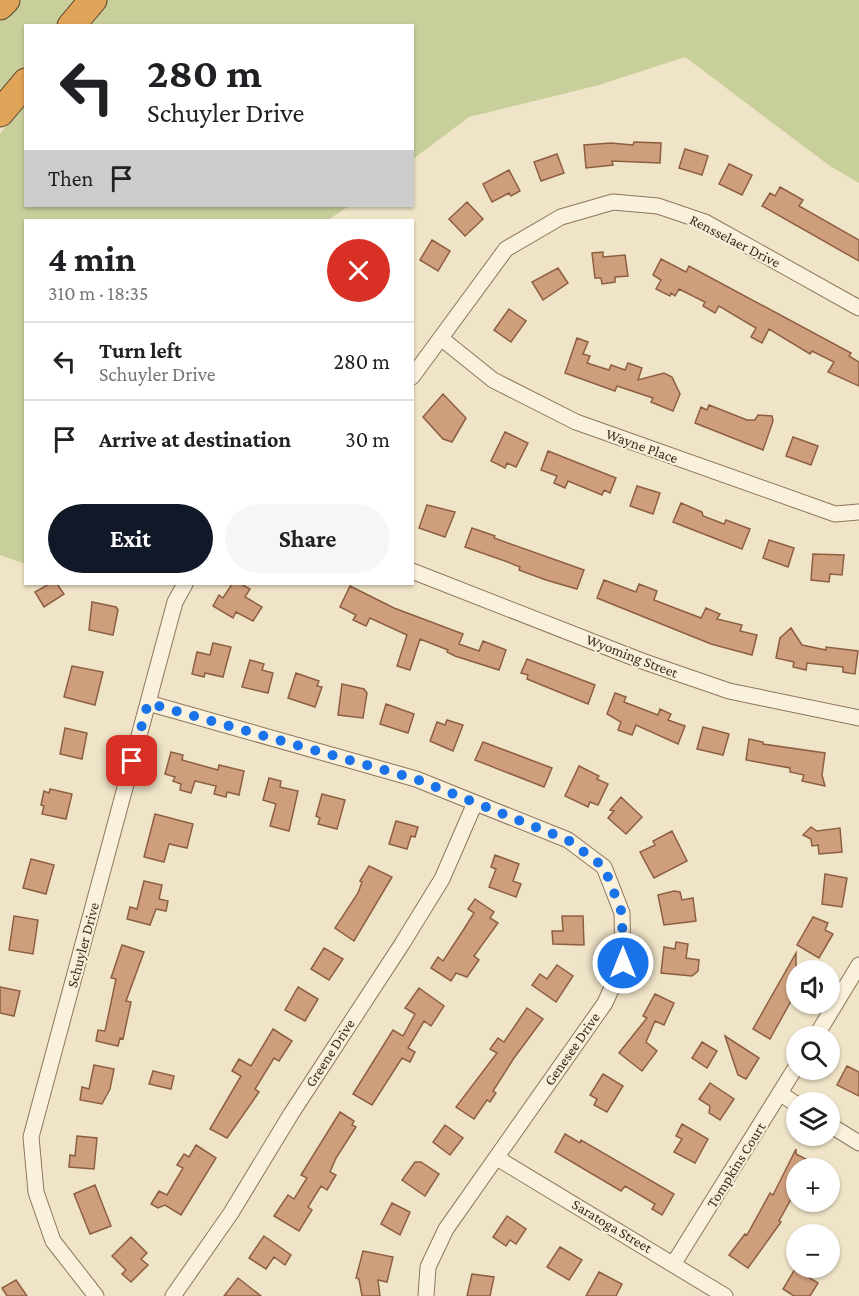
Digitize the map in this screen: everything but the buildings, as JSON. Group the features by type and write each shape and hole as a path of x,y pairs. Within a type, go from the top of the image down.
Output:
{"highway":[{"path":"0,6 6,0"},
{"path":"73,24 93,0"},
{"path":"0,113 24,84"}],"street":[{"name":"Rensselaer Drive","path":"442,339 467,300 506,249 561,217 613,202 658,206 705,222 859,308"},
{"path":"414,374 442,339"},
{"name":"Wayne Place","path":"442,339 493,380 576,422 835,514 859,512"},
{"name":"Wyoming Street","path":"414,572 642,661 729,691 859,718"},
{"name":"Schuyler Drive","path":"96,1296 53,1241 36,1192 32,1137 175,602 184,585"},
{"name":"Genesee Drive","path":"148,703 416,779 568,840 604,867 622,913 623,963 605,1003 446,1229 428,1266 426,1296"},
{"name":"Greene Drive","path":"173,1296 231,1213 291,1114 402,944 441,879 475,803"},
{"path":"822,1026 859,965"},
{"name":"Tompkins Court","path":"674,1263 789,1080"},
{"path":"781,1094 786,1097"},
{"path":"840,1131 859,1143"},
{"name":"Saratoga Street","path":"497,1158 674,1263 725,1296"}],"green space":[{"path":"18,0 82,0 61,24 24,24 24,68 0,100 0,20"},
{"path":"105,0 859,0 859,183 830,166 685,57 599,85 469,117 414,158 414,24 86,24"},
{"path":"24,101 24,207 348,207 330,219 24,219 24,564 0,555 0,134"}],"route":[{"path":"132,761 148,703 300,744 416,779 568,840 604,867 622,913 623,963"}]}
